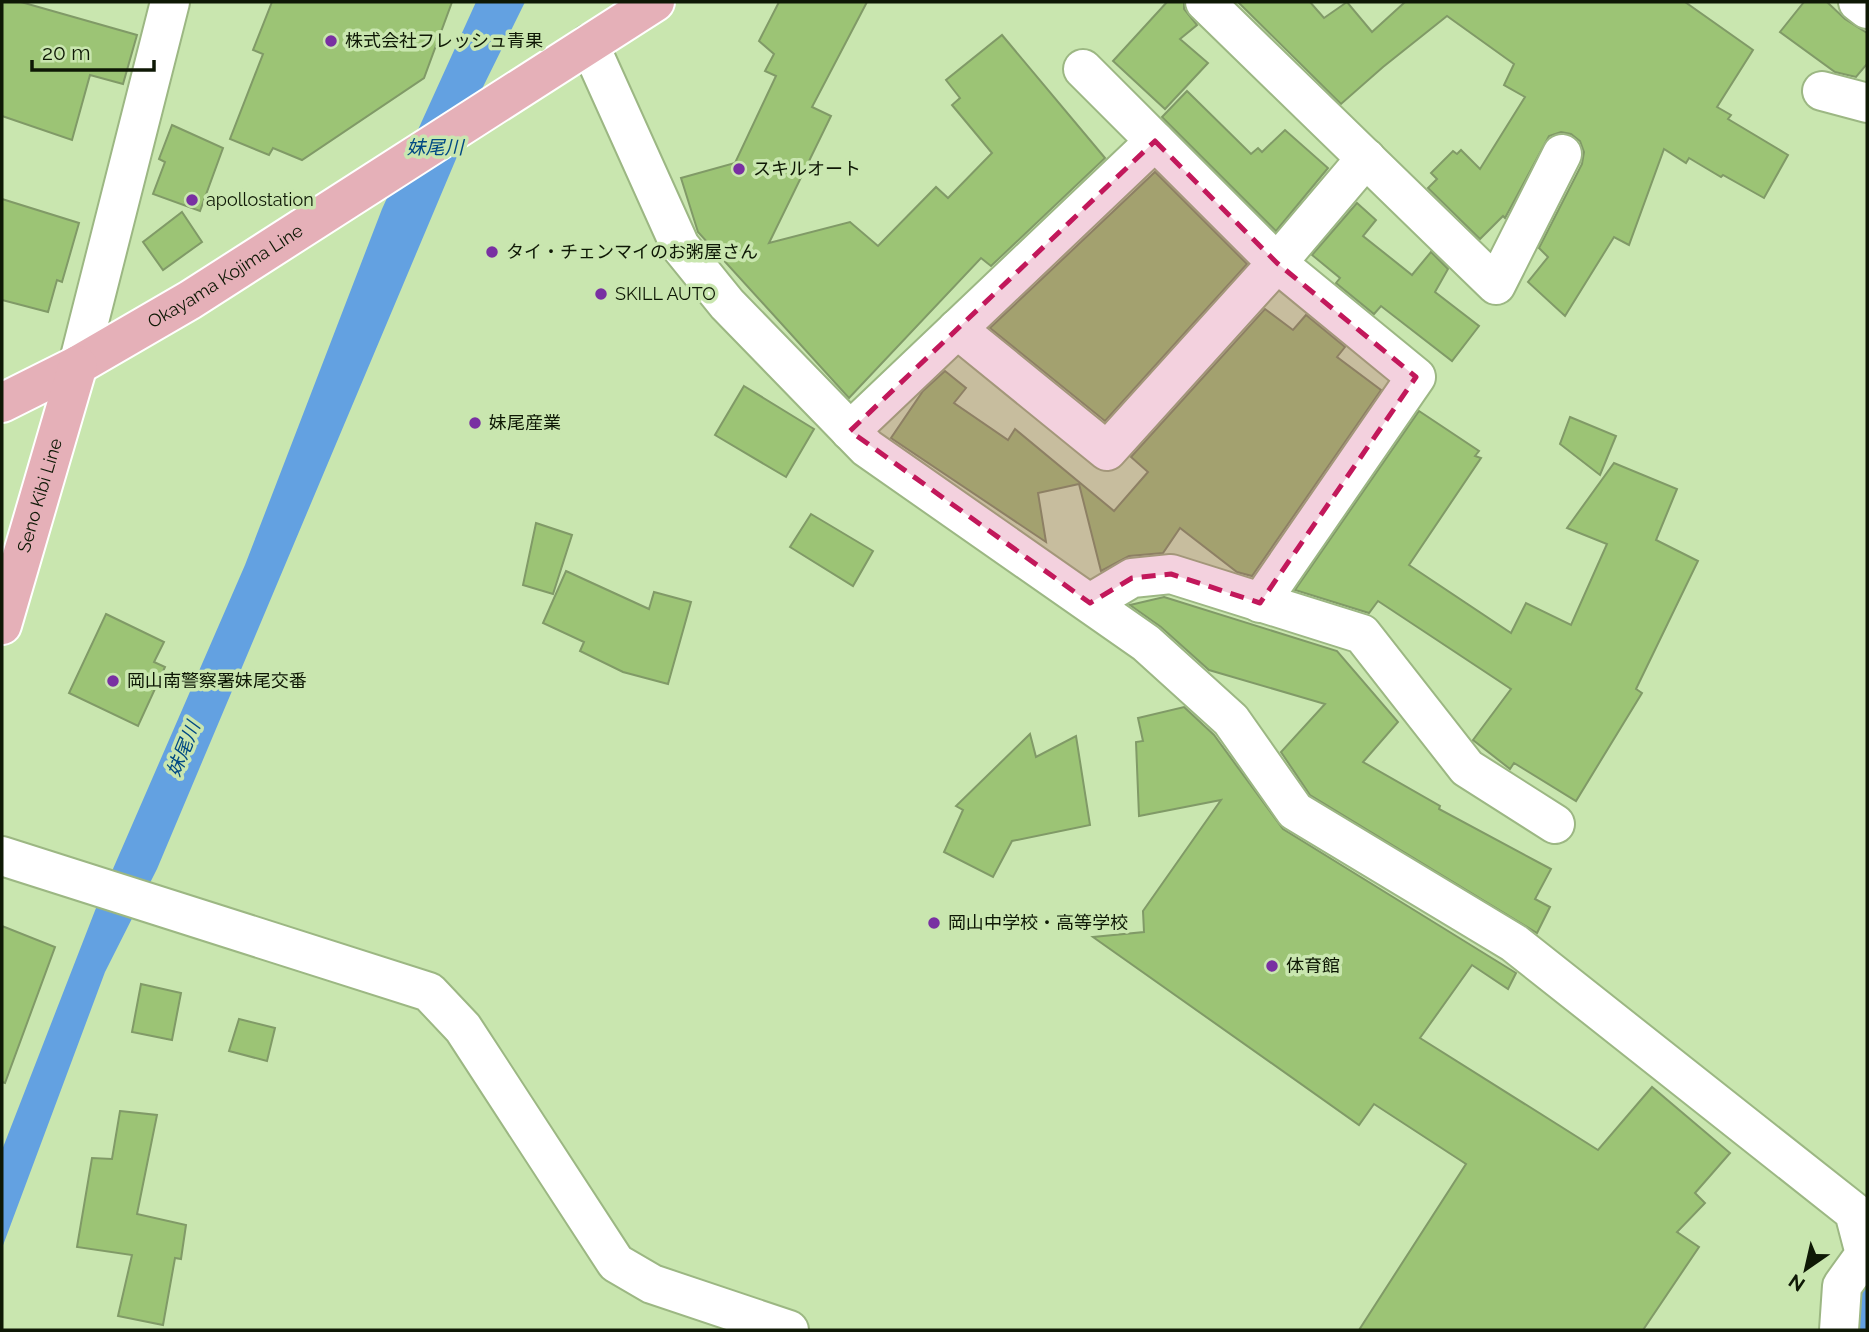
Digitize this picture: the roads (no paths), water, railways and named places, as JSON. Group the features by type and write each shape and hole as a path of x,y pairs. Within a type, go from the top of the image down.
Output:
{"main road":[{"name":"Okayama Kojima Line","path":"2,403 78,365 190,300 655,2"},
{"name":"Seno Kibi Line","path":"2,625 78,365"}],"street":[{"path":"78,365 170,2"},
{"path":"1205,2 1496,285 1562,154"},
{"path":"1858,2 1867,9"},
{"path":"589,44 680,246 727,304 867,448 1146,643 1231,720 1295,811 1514,943 1854,1212 1866,1253 1842,1286 1839,1330"},
{"path":"1083,69 1277,263 1416,377 1260,603"},
{"path":"1822,92 1867,103"},
{"path":"850,431 1155,141"},
{"path":"957,329 1107,452 1277,263 1366,158"},
{"path":"1090,603 1132,578 1171,574 1362,634 1467,768 1555,824"},
{"path":"2,856 429,992 463,1028 617,1262 652,1284 789,1330"}],"water":[{"name":"妹尾川","path":"476,2 525,2 481,91 456,159 157,869 105,972 2,1248 2,1150 96,908 245,565 382,209"},
{"path":"1867,1270 1867,1330 1857,1330 1856,1290"}],"place":[{"name":"株式会社フレッシュ青果","path":"331,41"},
{"name":"スキルオート","path":"739,169"},
{"name":"apollostation","path":"192,200"},
{"name":"タイ・チェンマイのお粥屋さん","path":"492,252"},
{"name":"SKILL AUTO","path":"601,294"},
{"name":"妹尾産業","path":"475,423"},
{"name":"岡山南警察署妹尾交番","path":"113,681"},
{"name":"岡山中学校・高等学校","path":"934,923"},
{"name":"体育館","path":"1272,966"}]}
